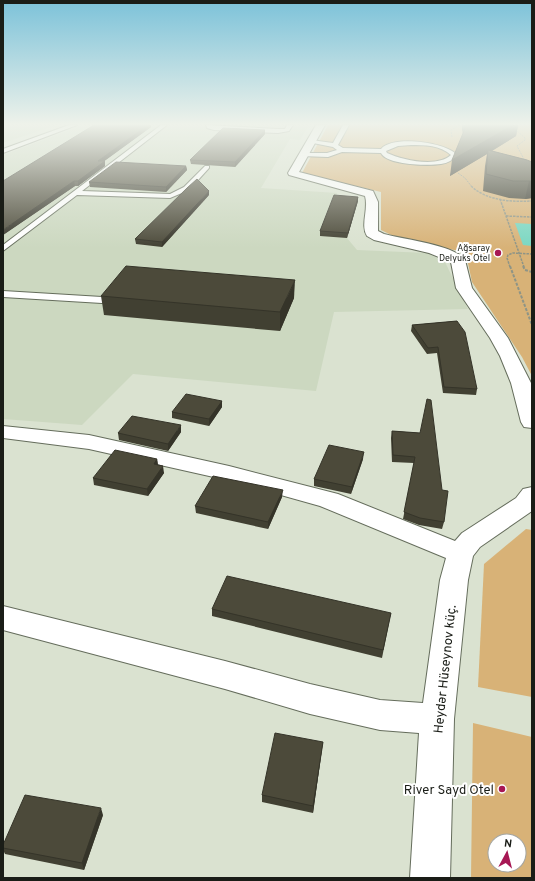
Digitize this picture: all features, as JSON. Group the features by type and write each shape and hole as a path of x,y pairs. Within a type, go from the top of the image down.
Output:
{"street":[{"path":"296,166 293,173 296,175 369,194 371,196 372,233 391,241 442,252 456,257 464,288 499,338 509,356 530,408 532,422"},
{"path":"3,432 90,442 229,473 329,500 460,554"},
{"name":"Heydər Hüseynov küç.","path":"430,878 437,719 454,580 460,554 471,540 525,504 532,495"},
{"path":"3,618 225,675 310,699 380,715 437,719"}],"lane":[{"path":"3,249 111,166"},
{"path":"76,193 170,196 179,194 185,190 208,167"},
{"path":"3,294 102,300"}],"path":[{"path":"439,166 460,173 478,192 500,199 519,202 532,201"},
{"path":"500,199 525,270 532,272"},
{"path":"506,216 532,217"},
{"path":"532,254 519,253 508,255 507,258 532,325"}],"shaded area":[{"path":"3,166 274,166 261,188 337,193 335,200 358,201 347,238 357,250 427,253 445,262 468,309 334,312 316,391 133,374 82,425 3,419"},
{"name":"Ağsaray Delyuks Otel","path":"306,166 532,166 532,376 522,357 472,282 466,254 460,251 409,241 381,230 381,192 302,173"},
{"path":"526,529 532,530 532,697 478,687 484,564"},
{"name":"River Sayd Otel","path":"473,723 532,737 532,878 471,878"}],"water":[{"path":"515,223 532,224 532,246 523,245"}],"building":[{"path":"27,166 98,166 3,230 3,181"},
{"path":"110,166 186,166 166,187 89,182"},
{"path":"487,166 532,166 532,181 513,181 486,174"},
{"path":"197,179 209,191 162,242 135,239 187,188"},
{"path":"334,195 358,197 348,233 320,231"},
{"path":"126,266 295,280 280,312 101,296"},
{"path":"457,321 465,332 477,389 444,387 438,347 428,348 412,325"},
{"path":"186,394 222,401 209,419 172,412"},
{"path":"427,399 431,400 442,490 448,491 444,522 420,518 404,512 415,457 393,455 392,431 420,433"},
{"path":"132,416 181,425 168,444 118,433"},
{"path":"329,445 364,452 352,487 314,479"},
{"path":"115,450 157,459 154,464 163,466 147,489 93,478"},
{"path":"213,476 283,490 268,522 195,506"},
{"path":"227,576 391,613 383,650 212,609"},
{"path":"275,733 323,742 313,806 262,795"},
{"path":"25,795 101,808 82,863 3,848"}],"place":[{"name":"Ağsaray Delyuks Otel","path":"498,253"},
{"name":"River Sayd Otel","path":"502,789"}]}
